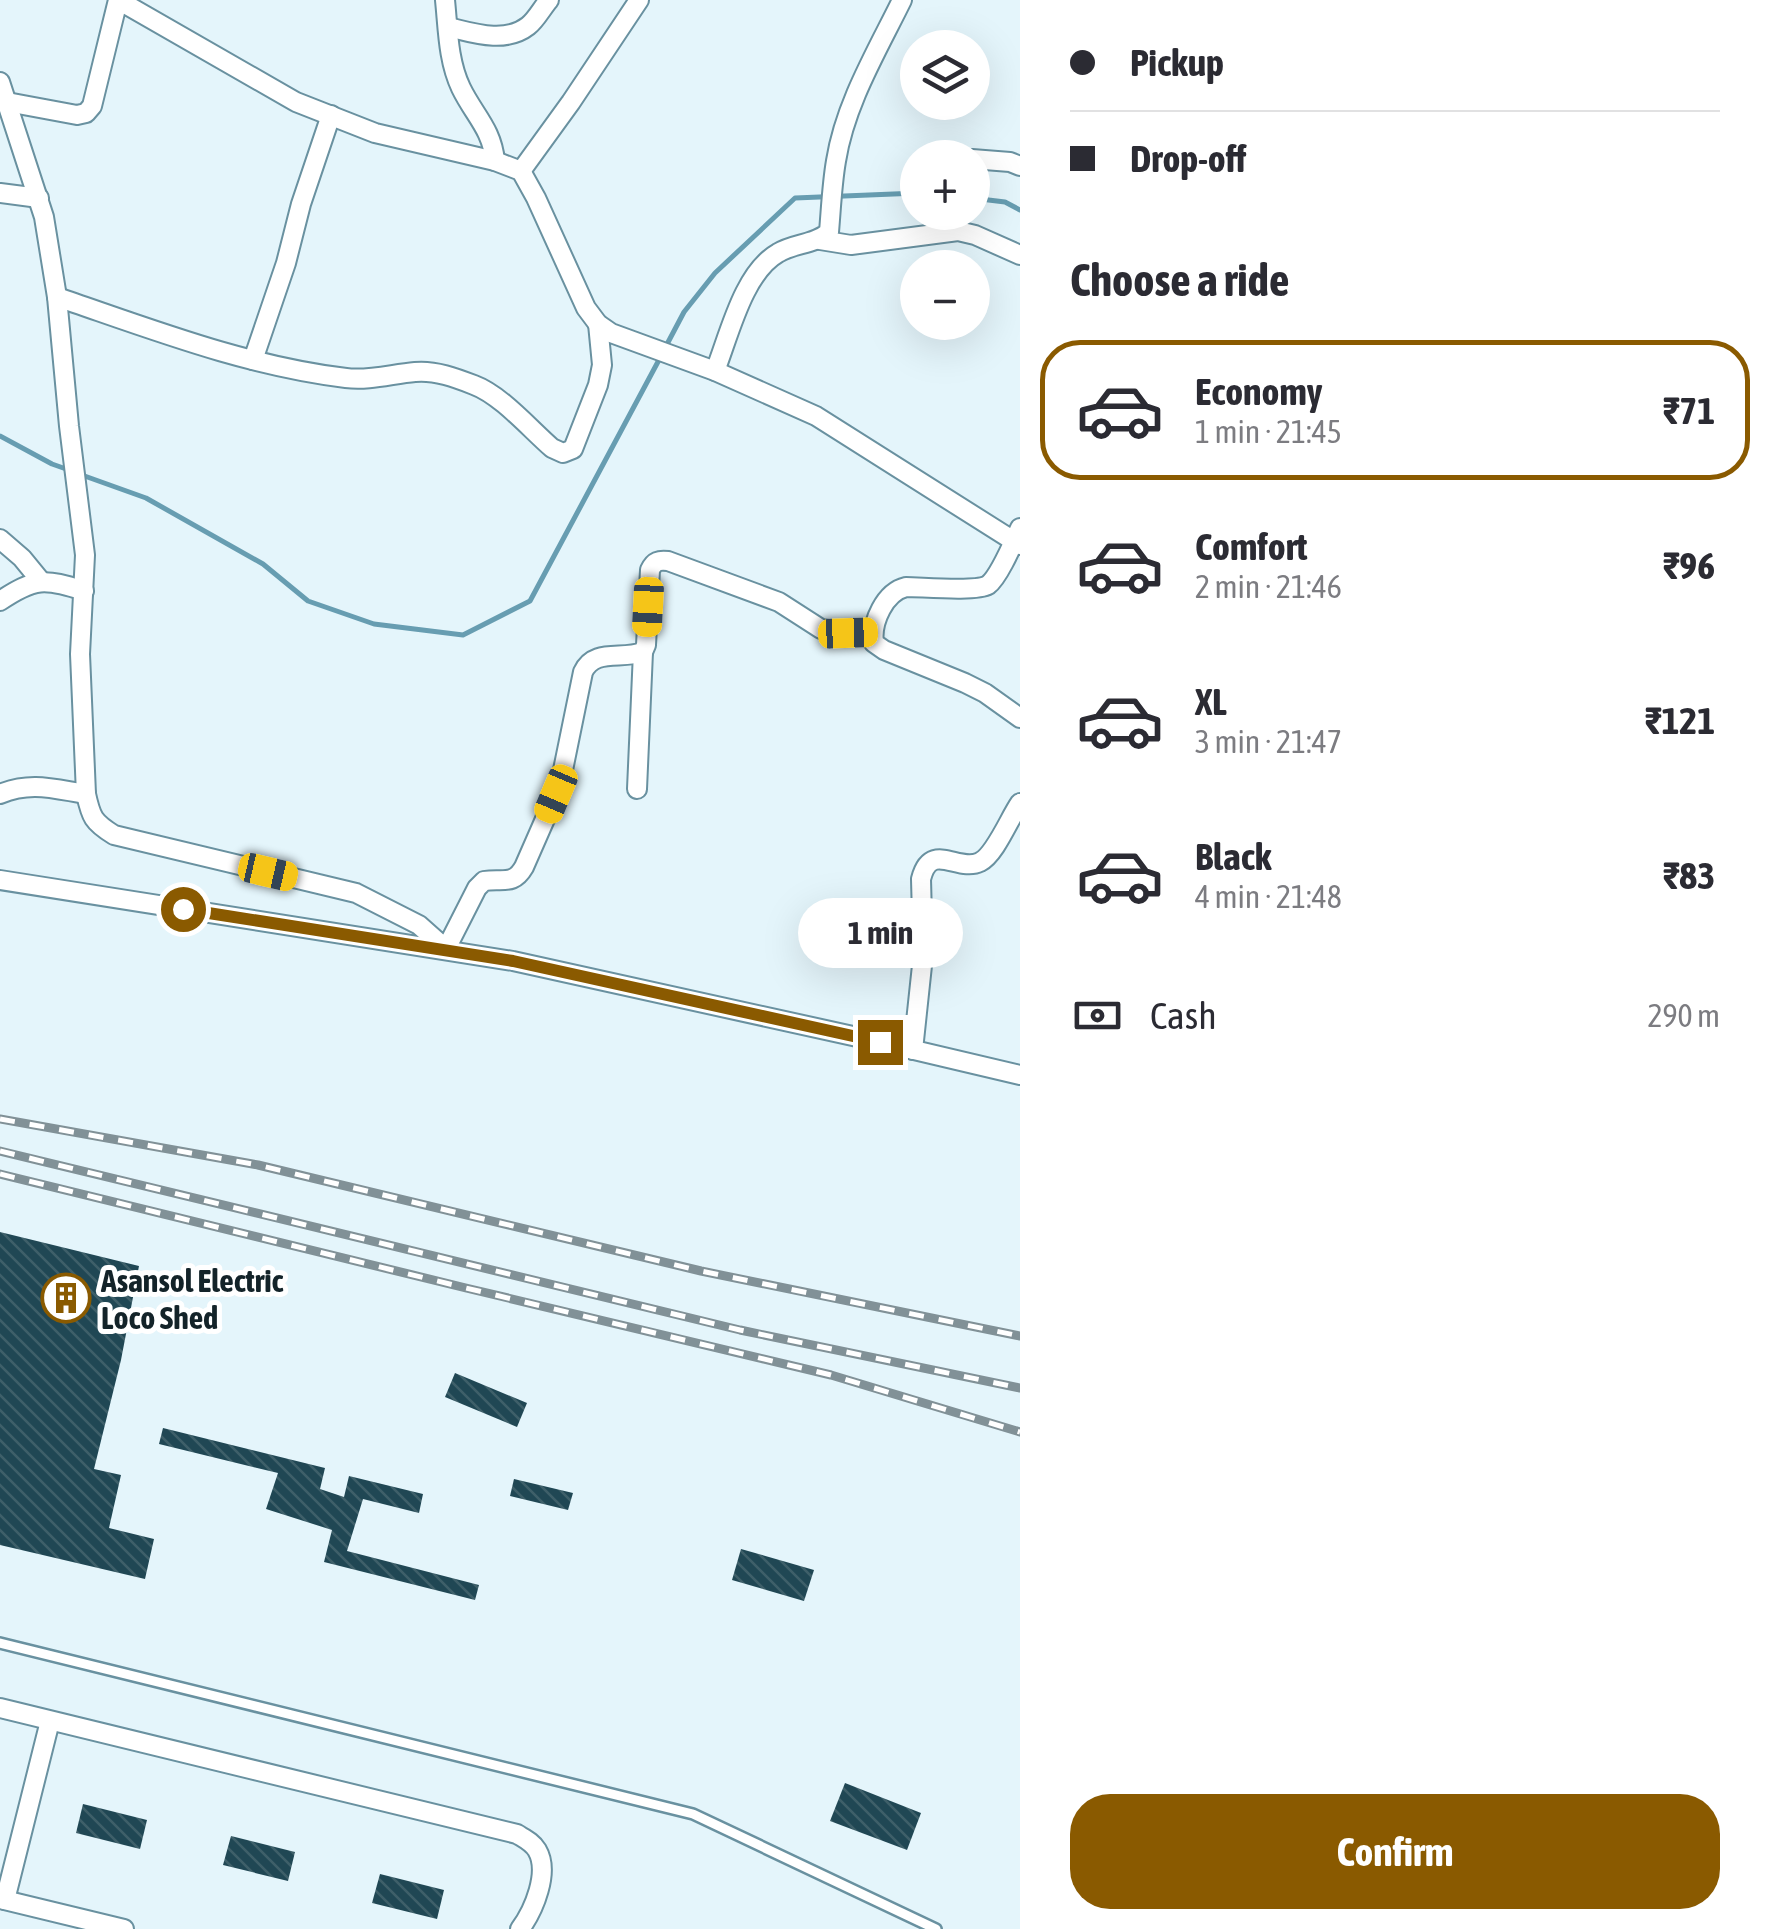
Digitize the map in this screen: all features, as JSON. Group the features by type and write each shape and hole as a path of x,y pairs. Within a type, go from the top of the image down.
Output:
{"street":[{"path":"6,102 77,115 86,113 92,106 118,0 296,102 375,133 495,161 521,171 586,308 604,328 816,416 1018,538 988,585 897,589 888,597 872,632 874,643 884,650 966,683 1020,718"},
{"path":"446,0 452,60 460,86 487,128 495,161"},
{"path":"448,27 484,36 506,35 527,27 549,0"},
{"path":"521,171 639,0"},
{"path":"824,236 844,130 858,90 902,0"},
{"path":"0,82 40,198 57,297 85,554 80,654 90,815 114,835 356,894 419,925 446,949"},
{"path":"254,360 331,116"},
{"path":"990,160 1020,166"},
{"path":"0,193 40,198"},
{"path":"709,369 761,266 793,246 824,236 850,245 958,232 975,235 1020,255"},
{"path":"57,297 254,360 347,378 434,372 491,394 552,448 563,453 573,449 598,385 604,328"},
{"path":"0,539 40,580"},
{"path":"637,789 643,652 653,564 668,560 780,602 821,629 872,632"},
{"path":"0,601 22,586 40,580 84,591"},
{"path":"446,949 477,888 484,881 511,880 524,867 556,794 582,672 588,661 643,652"},
{"path":"0,794 34,786 86,794"},
{"path":"913,1050 923,956 924,868 932,860 967,865 980,862 990,854 1020,803"},
{"path":"0,880 513,961 1020,1075"},
{"path":"0,1708 517,1834 531,1842 540,1854 542,1870 534,1905 520,1929"},
{"path":"50,1721 3,1900 124,1929"}],"lane":[{"path":"0,1643 693,1814 936,1929"}],"building":[{"path":"0,1232 139,1266 94,1469 121,1475 109,1528 154,1539 145,1579 0,1545"},
{"path":"455,1373 527,1403 517,1427 445,1397"},
{"path":"163,1428 325,1468 320,1489 344,1497 349,1476 423,1494 419,1513 363,1499 347,1551 479,1585 475,1600 324,1562 332,1530 266,1509 278,1473 159,1444"},
{"path":"514,1479 573,1493 568,1510 510,1496"},
{"path":"741,1549 814,1570 804,1601 732,1580"},
{"path":"845,1783 921,1813 907,1850 830,1821"},
{"path":"83,1804 147,1820 140,1849 76,1833"},
{"path":"231,1836 295,1852 288,1881 223,1865"},
{"path":"380,1874 444,1890 437,1919 372,1903"}],"waterway":[{"path":"665,348 684,312 715,273 795,198 900,194"},
{"path":"990,200 1020,210"},
{"path":"79,474 146,498 263,564 308,601 374,624 463,635 530,601 660,358"},
{"path":"0,436 69,470"}],"railway":[{"path":"0,1119 258,1165 701,1271 1020,1336"},
{"path":"0,1151 740,1330 1020,1388"},
{"path":"0,1174 831,1375 1020,1432"}],"place":[{"name":"Asansol Electric Loco Shed","path":"66,1298"}],"route":[{"path":"183,909 513,961 880,1042"}]}
